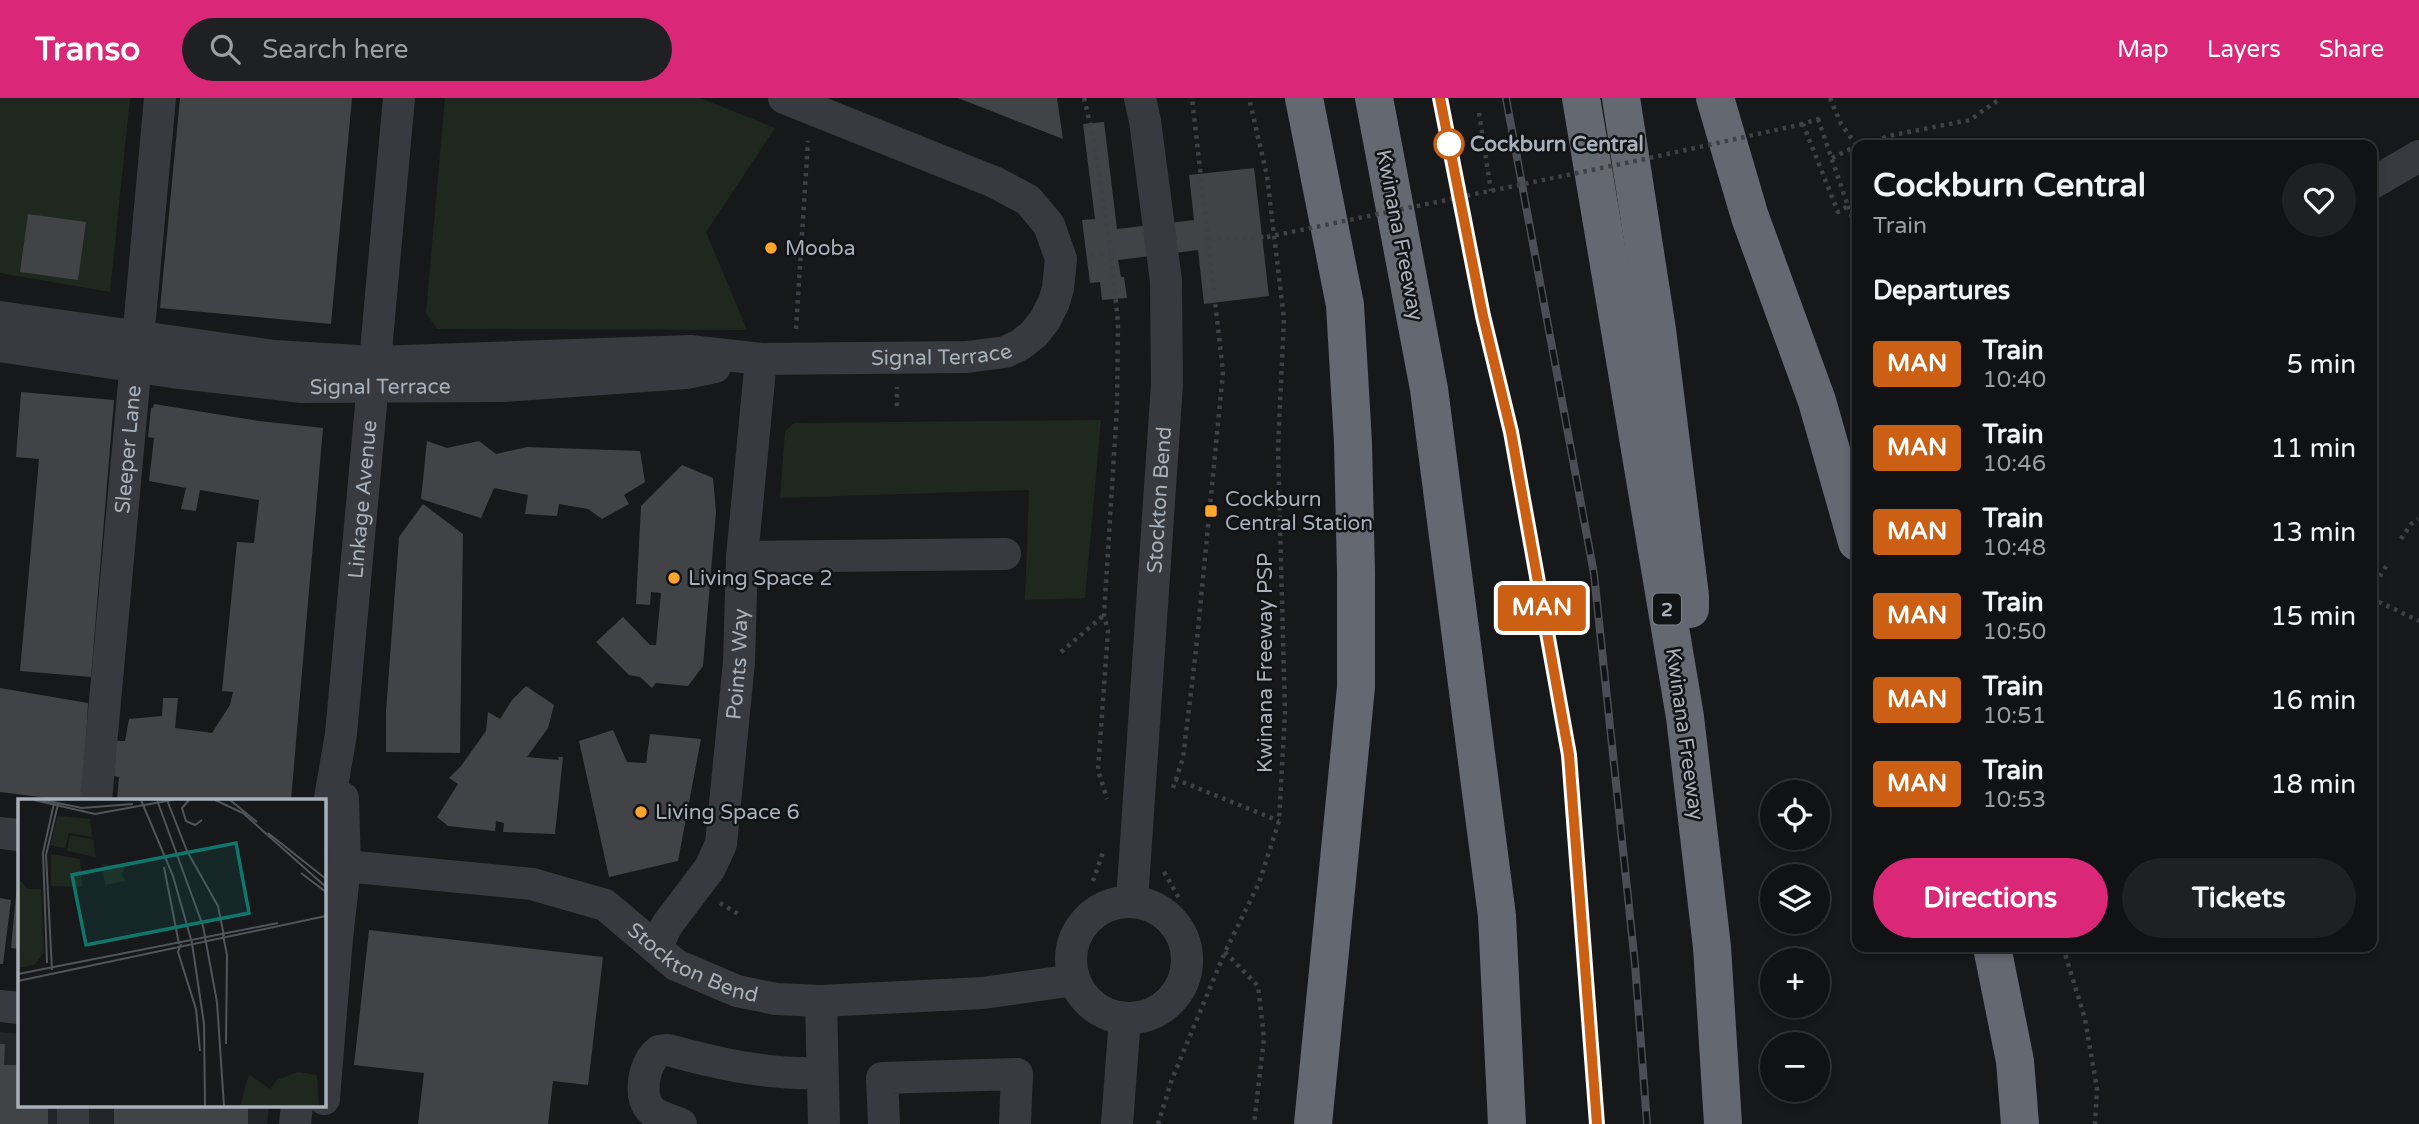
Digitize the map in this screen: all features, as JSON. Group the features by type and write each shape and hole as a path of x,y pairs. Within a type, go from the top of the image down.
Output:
{"highway":[{"path":"1304,98 1345,305 1353,443 1356,572 1356,687 1313,1124"},
{"name":"Kwinana Freeway","path":"1374,98 1429,389 1497,916 1507,1124"},
{"name":"Kwinana Freeway","path":"1581,98 1685,717 1712,947 1723,1124"},
{"path":"1621,98 1657,330 1690,596 1685,717"},
{"path":"1714,98 1750,217 1817,401 1852,524"},
{"path":"1993,952 2015,1061 2020,1124"},
{"path":"2015,1061 2039,1124"}],"street":[{"name":"Sleeper Lane","path":"96,799 160,98"},
{"name":"Linkage Avenue","path":"326,1052 341,733 399,98"},
{"path":"784,98 1018,193 1038,210 1073,257"},
{"name":"Stockton Bend","path":"1132,901 1167,384 1166,281 1140,98"},
{"path":"2377,180 2419,156"},
{"name":"Signal Terrace","path":"0,346 274,356 373,375 690,351 761,359 967,356 1005,352 1020,345 1045,320 1073,257"},
{"name":"Signal Terrace","path":"0,317 136,351"},
{"name":"Points Way","path":"656,948 667,925 710,868 721,844 739,662 742,557 761,359"},
{"path":"742,557 1005,554"},
{"name":"Linkage Avenue","path":"326,821 341,733"},
{"path":"0,833 18,835"},
{"name":"Stockton Bend","path":"334,865 532,884 605,905 676,965 737,991 776,999 821,1000 983,993 1074,980"},
{"path":"1132,901 1150,905 1166,915 1178,928 1186,945 1188,964 1184,982 1174,998 1160,1010 1143,1017 1108,1015 1094,1007 1082,995 1074,980 1070,961 1073,943 1081,925 1095,912 1113,904 1132,901"},
{"path":"821,1000 824,1124"},
{"path":"0,1006 18,1008"},
{"path":"1117,1124 1125,1018"},
{"path":"681,1124 650,1109 643,1092 648,1065 659,1051 668,1050 753,1070 792,1074 822,1073"},
{"path":"884,1124 882,1077 1017,1074 1015,1124"}],"path":[{"path":"1084,98 1093,136 1111,253 1119,338 1104,615 1108,631 1098,770 1107,803"},
{"path":"1192,98 1223,372 1183,758 1175,779 1279,821"},
{"name":"Kwinana Freeway PSP","path":"1158,1124 1172,1079 1225,952 1259,883 1279,821 1285,713 1278,448 1284,319 1267,176 1249,98"},
{"path":"1830,98 1841,124 1852,140"},
{"path":"1879,140 1970,120 2001,98"},
{"path":"1479,113 1491,191"},
{"path":"1209,239 1267,237 1802,124 1818,118 1852,215"},
{"path":"1802,124 1838,212 1848,206"},
{"path":"795,334 808,141"},
{"path":"1832,158 1852,149"},
{"path":"1073,257 1111,253"},
{"path":"2400,539 2418,519"},
{"path":"2377,581 2388,563"},
{"path":"2377,600 2419,621"},
{"path":"1061,652 1104,615"},
{"path":"1093,881 1104,849"},
{"path":"1225,952 1258,986 1264,1038 1254,1124"},
{"path":"2065,952 2085,1019 2097,1088 2095,1124"}],"shaded area":[{"path":"0,98 130,98 110,292 0,273"},
{"path":"445,98 700,98 775,128 706,232 747,330 437,329 426,313"},
{"path":"1101,420 1085,598 1025,600 1029,490 780,498 785,431 794,423"},
{"path":"0,1032 18,1034 18,1107 269,1107 267,1124 0,1124"}],"building":[{"path":"180,98 352,98 331,324 160,308"},
{"path":"958,98 1057,98 1063,139"},
{"path":"1104,122 1117,229 1194,220 1189,175 1254,168 1269,296 1204,304 1198,250 1118,260 1127,298 1102,300 1100,282 1090,283 1082,220 1095,219 1083,124"},
{"path":"28,214 86,222 78,280 20,272"},
{"path":"21,392 114,400 91,677 20,671 39,459 16,457"},
{"path":"154,404 323,428 291,799 117,799 119,777 114,776 117,741 125,741 129,719 162,716 163,698 178,698 175,728 212,733 230,705 233,692 222,691 237,542 254,543 259,500 200,490 196,511 181,509 186,488 149,481 154,438 148,437"},
{"path":"427,441 447,448 479,441 496,454 527,447 640,451 645,482 624,495 629,504 602,519 588,509 559,504 557,516 525,514 528,495 494,488 481,518 421,499"},
{"name":"Living Space 2","path":"682,465 713,478 716,512 703,666 688,686 656,683 652,688 640,677 629,675 596,642 623,617 650,645 656,645 661,593 651,592 650,605 636,604 641,506"},
{"path":"423,504 463,534 460,753 386,752 386,711 399,537"},
{"path":"526,686 554,705 548,728 527,757 559,760 558,757 563,757 555,834 503,832 504,823 496,821 495,831 448,826 437,817 458,784 449,778 486,731 488,712 500,719 512,700"},
{"path":"0,688 88,703 83,799 55,799 0,792"},
{"name":"Living Space 6","path":"613,730 627,762 646,763 650,734 701,739 678,861 609,877 579,741"},
{"path":"17,885 18,949 11,948"},
{"path":"0,898 11,900 3,964 0,964"},
{"path":"369,930 603,957 588,1085 553,1081 548,1124 418,1124 424,1073 354,1065"},
{"path":"0,1044 5,1044 4,1065 18,1065 18,1107 48,1107 48,1124 0,1124"},
{"path":"114,1107 248,1107 248,1124 114,1124"}],"railway":[{"path":"1440,98 1483,316 1512,432 1569,755 1597,1124"},
{"path":"1506,98 1594,574 1635,964 1647,1124"}],"train":[{"name":"MAN","path":"1440,98 1483,316 1511,432 1569,755 1597,1124"}],"place":[{"name":"Cockburn Central","path":"1449,144"},
{"name":"Mooba","path":"771,248"},
{"name":"Cockburn Central Station","path":"1211,511"},
{"name":"Living Space 2","path":"674,578"},
{"name":"Living Space 6","path":"641,812"}]}
